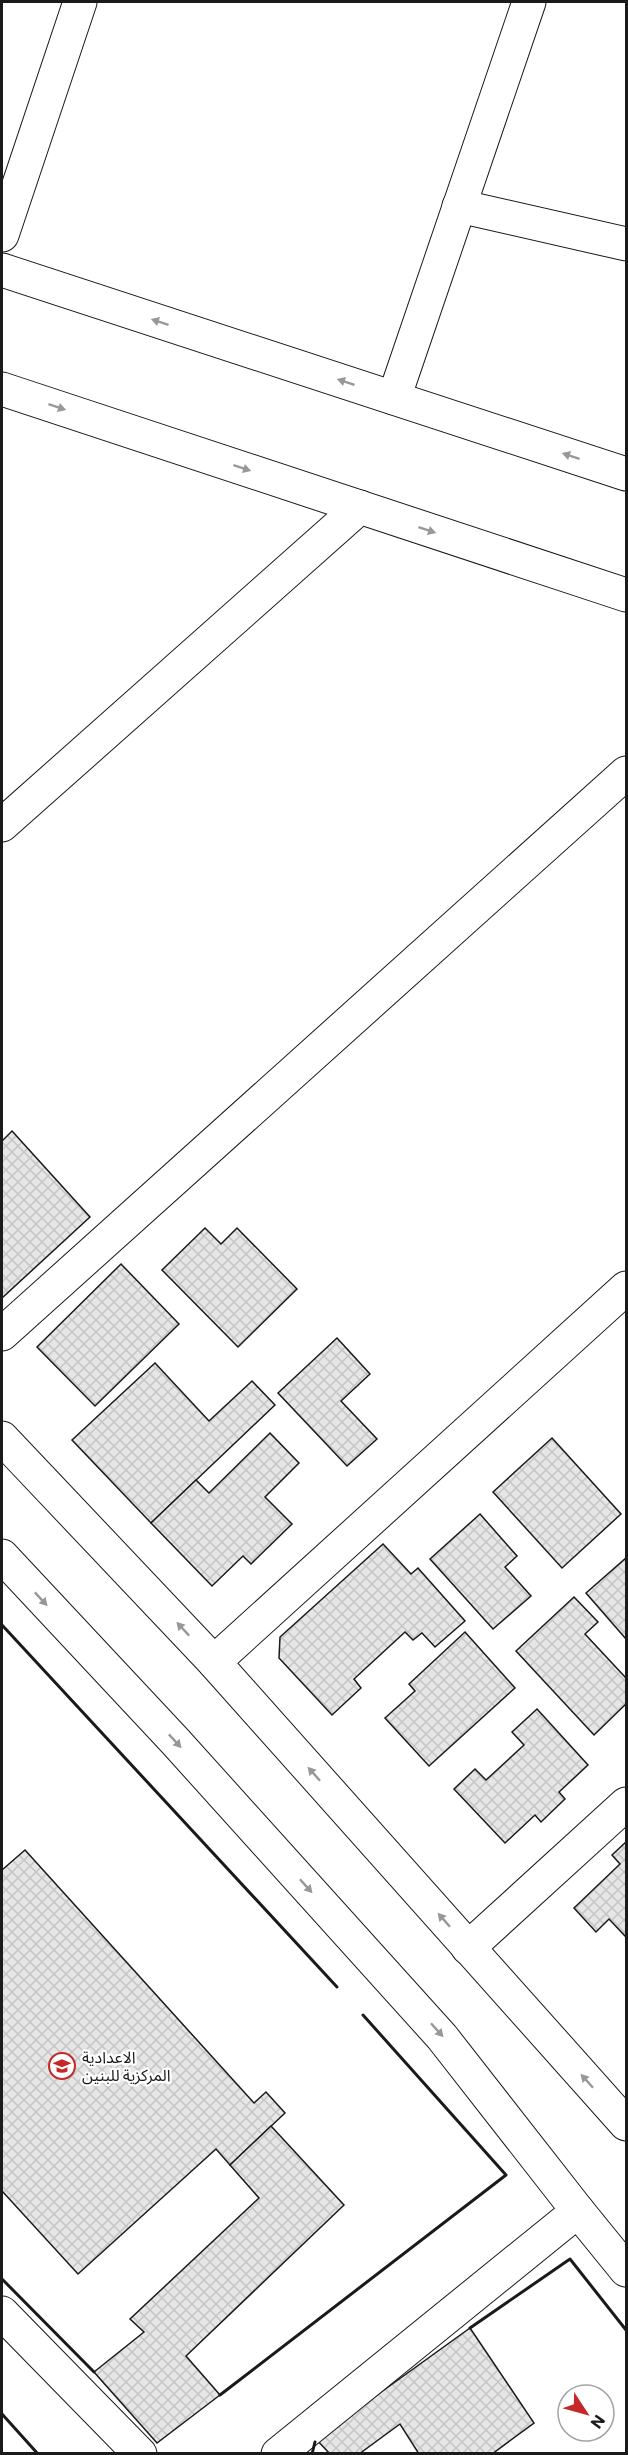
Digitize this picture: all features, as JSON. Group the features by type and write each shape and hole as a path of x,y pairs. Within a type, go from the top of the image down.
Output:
{"street":[{"path":"2,235 80,2"},
{"path":"394,398 529,2"},
{"path":"459,206 627,244"},
{"path":"2,270 627,474"},
{"path":"2,389 627,595"},
{"path":"2,825 360,507"},
{"path":"2,1334 627,773"},
{"path":"214,1662 627,1288"},
{"path":"2,1438 214,1662 627,2124"},
{"path":"2,1556 175,1741 442,2037 627,2270"},
{"path":"468,1948 627,1804"},
{"path":"278,2454 578,2211"},
{"path":"2,2313 140,2454"}],"building":[{"path":"12,1131 90,1217 2,1298 2,1141"},
{"path":"205,1228 221,1244 237,1228 297,1289 238,1347 162,1270"},
{"path":"121,1264 179,1324 95,1406 37,1347"},
{"path":"337,1338 370,1374 341,1401 377,1439 347,1466 278,1393"},
{"path":"155,1363 209,1421 252,1381 275,1405 151,1523 72,1440"},
{"path":"270,1433 299,1463 265,1497 292,1524 251,1564 243,1556 212,1586 151,1523 196,1480 209,1493"},
{"path":"552,1438 621,1514 562,1568 493,1492"},
{"path":"480,1514 517,1556 505,1567 531,1596 493,1629 430,1559"},
{"path":"383,1544 411,1574 418,1568 465,1621 435,1647 422,1633 413,1640 405,1632 354,1679 361,1688 332,1715 279,1658 280,1637"},
{"path":"626,1558 626,1639 586,1593"},
{"path":"574,1597 598,1622 585,1634 626,1678 626,1704 594,1735 516,1651"},
{"path":"465,1632 515,1688 429,1766 385,1718 415,1691 409,1684"},
{"path":"537,1709 588,1765 559,1792 565,1799 541,1822 535,1815 505,1843 454,1789 475,1769 486,1780 524,1745 512,1732"},
{"path":"626,1842 626,1937 609,1919 596,1932 574,1908 620,1864 612,1855"},
{"path":"25,1850 254,2103 266,2092 285,2113 230,2165 216,2149 78,2274 2,2191 2,1870"},
{"path":"271,2126 344,2205 186,2356 220,2395 157,2443 94,2372 144,2332 130,2319 259,2198 230,2165"},
{"path":"470,2328 534,2423 492,2454 419,2454 400,2424 359,2454 330,2454 316,2439"}],"wall":[{"path":"2,1625 337,1987"},
{"path":"220,2395 506,2175 363,2015"},
{"path":"470,2328 570,2259 626,2330"},
{"path":"2,2279 94,2372"},
{"path":"2,2414 38,2454"},
{"path":"312,2454 315,2442"}],"place":[{"name":"الاعدادية المركزية للبنين","path":"62,2066"}]}
